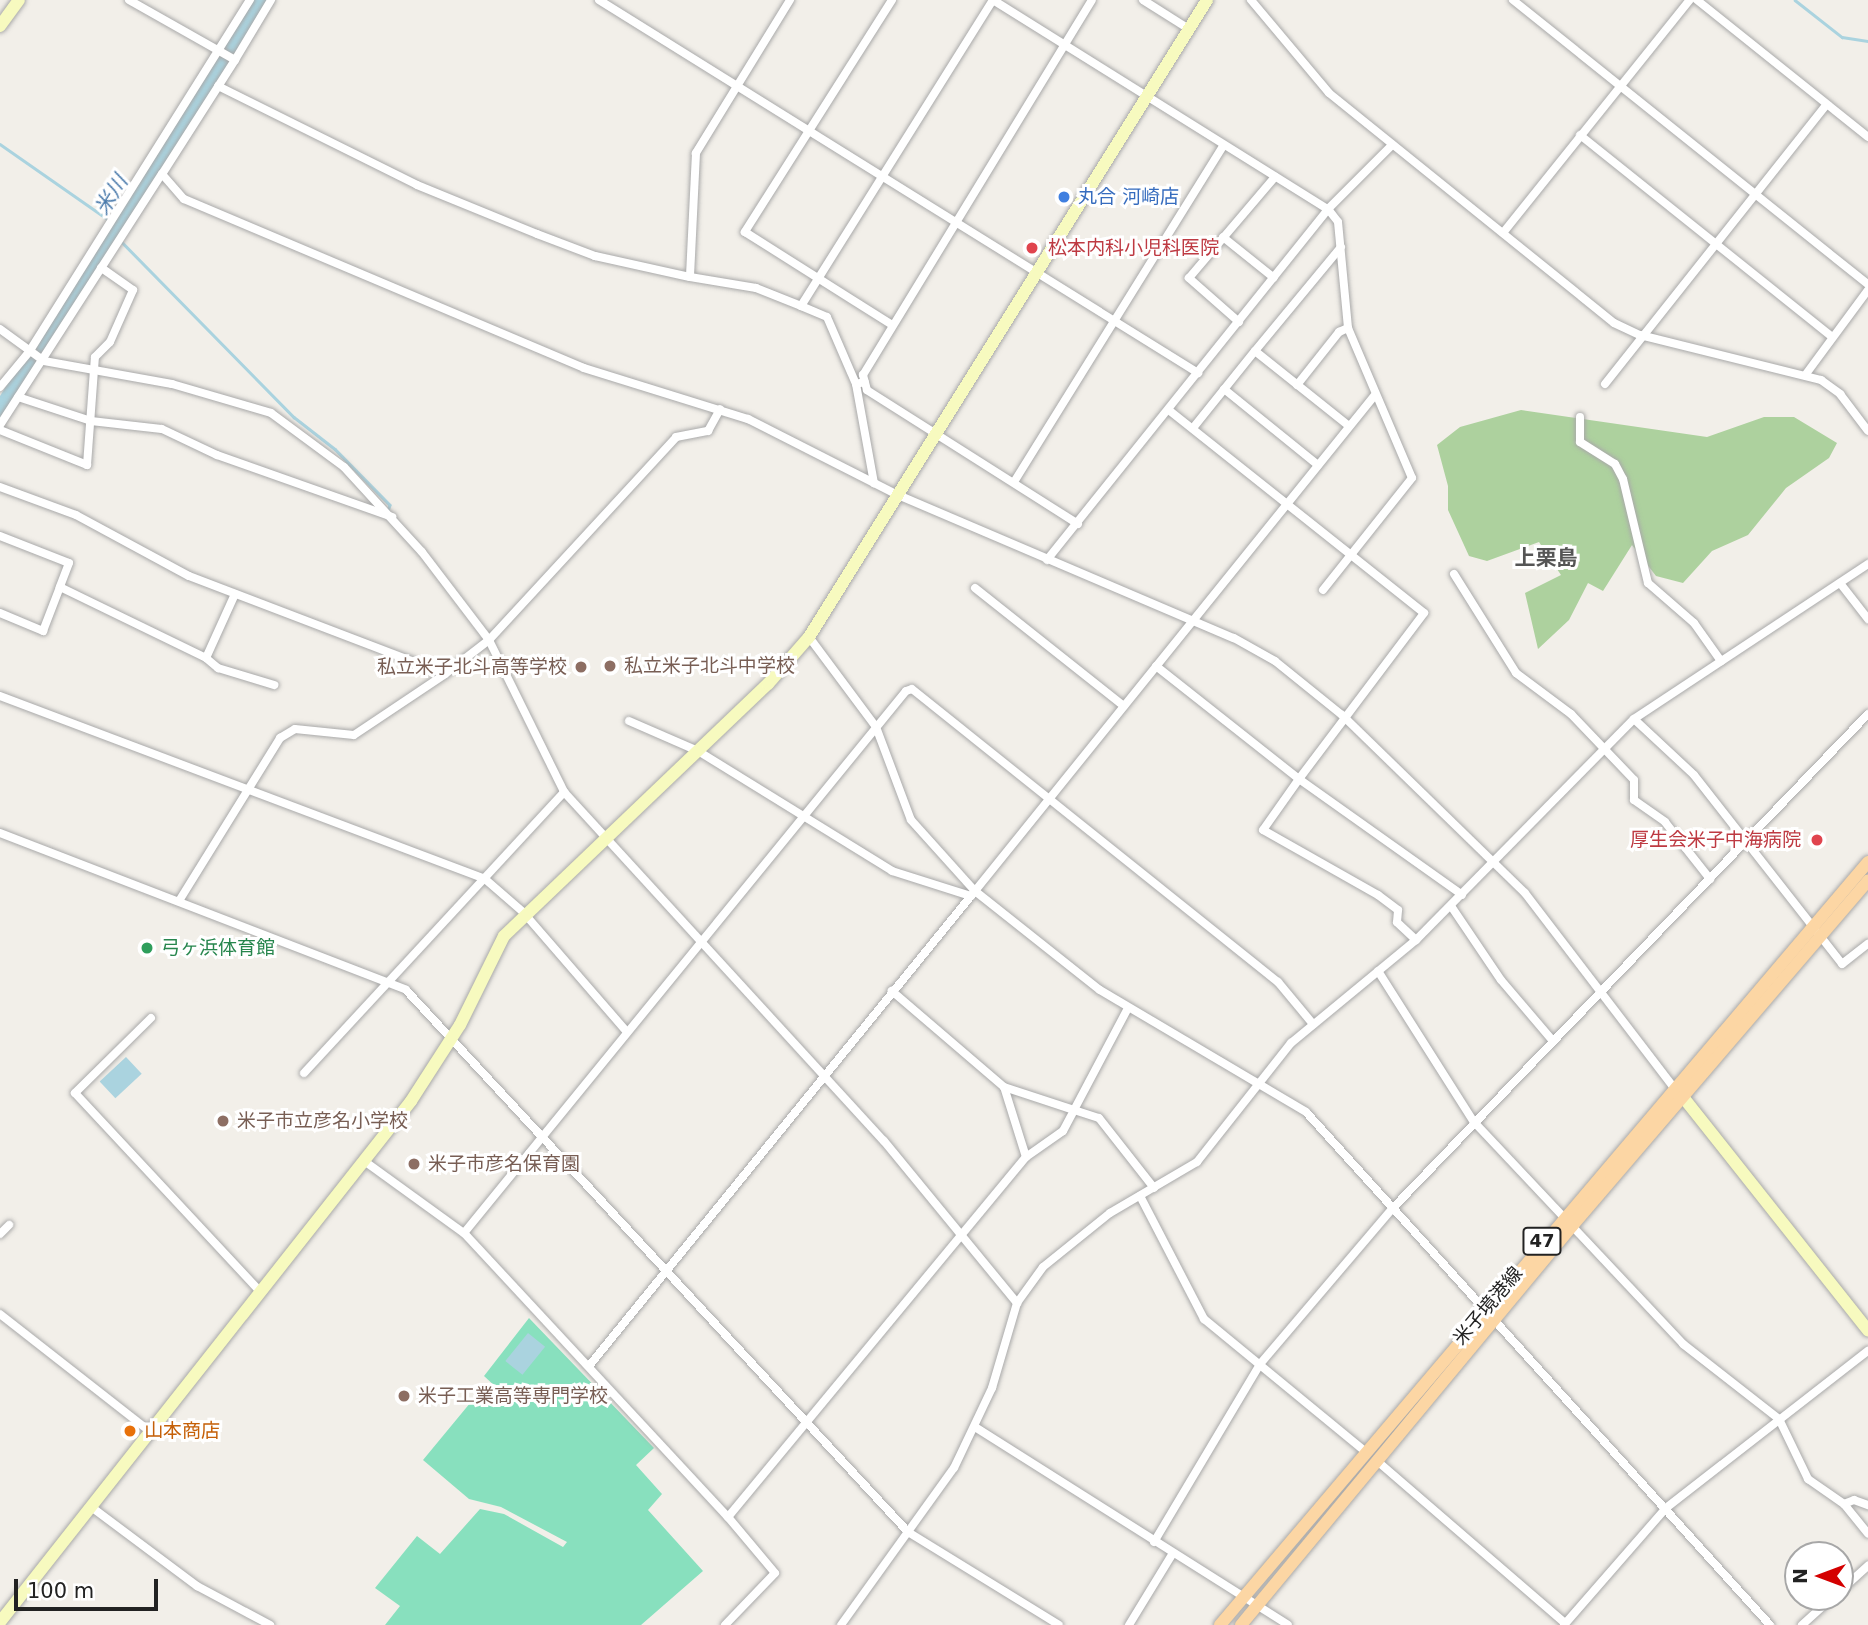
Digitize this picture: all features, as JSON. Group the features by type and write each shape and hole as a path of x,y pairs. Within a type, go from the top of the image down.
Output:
{"main road":[{"name":"米子境港線","path":"1220,1625 1371,1456 1567,1221 1816,932 1868,862"},
{"name":"米子境港線","path":"1816,932 1868,881"},
{"name":"米子境港線","path":"1241,1625 1371,1456"}],"street":[{"path":"0,26 19,0"},
{"path":"129,0 227,55"},
{"path":"0,387 35,357 101,268 162,174 218,86 227,55 250,0"},
{"path":"0,425 18,397 35,357 227,55 271,0"},
{"path":"599,0 739,84 1198,373"},
{"path":"690,276 692,164 790,0"},
{"path":"892,0 745,232 892,325"},
{"path":"801,306 993,0 1328,209 1338,222 1348,328 1412,478 1323,590"},
{"path":"874,483 861,383 863,375 959,222 1092,0"},
{"path":"1143,0 1189,29"},
{"path":"0,1622 148,1430 411,1101 451,1040 492,956 523,912 698,751 808,637 1207,0"},
{"path":"1251,0 1329,93 1614,323 1640,335 1806,374 1840,394 1868,431"},
{"path":"1513,0 1868,284"},
{"path":"1503,233 1690,0"},
{"path":"1697,0 1868,137"},
{"path":"218,86 417,185 537,234 595,256 756,288 827,317 867,390 1078,524"},
{"path":"1605,384 1640,335 1826,104"},
{"path":"1580,135 1832,337"},
{"path":"1014,482 1224,145"},
{"path":"1047,560 1328,209 1392,145"},
{"path":"162,174 184,199 584,368 720,409 898,495 1192,620 1275,661 1342,715 1525,892 1678,1093 1868,1330"},
{"path":"1239,322 1189,278 1275,177"},
{"path":"1223,237 1274,278"},
{"path":"1194,428 1341,247"},
{"path":"0,430 87,465 92,372 134,290 101,268"},
{"path":"1806,374 1868,290"},
{"path":"1297,385 1339,332 1348,328"},
{"path":"0,329 35,357 92,372 172,384 271,413 314,439 392,517 489,640 564,792 823,1077 961,1234 1017,1303"},
{"path":"1255,351 1349,426"},
{"path":"1224,390 1318,465"},
{"path":"589,1366 1375,395"},
{"path":"18,397 91,421 162,429 217,454 392,517"},
{"path":"179,901 251,789 280,738 295,729 354,735 444,674 489,640 676,437 708,431 720,409"},
{"path":"1169,410 1424,612 1342,715 1263,830 1378,895 1398,910 1397,922 1416,940"},
{"path":"1580,417 1580,442 1615,464 1623,479 1648,583 1694,623 1721,661"},
{"path":"0,487 76,515 167,566 444,674"},
{"path":"0,536 69,564 43,631 0,612"},
{"path":"841,1625 946,1482 975,1427 1017,1303 1043,1268 1140,1196 1197,1162 1258,1080 1313,1024 1416,940 1634,719 1868,564"},
{"path":"1454,573 1516,673 1571,714 1601,750 1634,780 1634,800 1665,822 1710,879"},
{"path":"1840,583 1868,619"},
{"path":"61,587 206,658 218,668 274,685"},
{"path":"975,588 1124,706"},
{"path":"206,658 235,594"},
{"path":"808,637 876,727 901,804 973,893 1128,1008 1258,1080 1306,1112 1770,1625"},
{"path":"1156,666 1299,779 1462,895"},
{"path":"464,1233 901,694 912,689 1279,982 1313,1024"},
{"path":"0,695 485,879 523,912 626,1031"},
{"path":"1154,1542 1260,1364 1392,1209 1868,714"},
{"path":"1634,719 1694,775 1842,964 1868,944"},
{"path":"629,721 698,751 892,871 973,893"},
{"path":"304,1073 564,792"},
{"path":"0,833 406,990 806,1426 908,1532 1059,1625"},
{"path":"1451,906 1501,980 1553,1041"},
{"path":"1378,971 1474,1122 1683,1344 1779,1419 1808,1479 1844,1504 1868,1534"},
{"path":"892,991 1004,1087 1099,1118 1154,1188"},
{"path":"728,1517 1026,1157 1063,1131 1128,1008"},
{"path":"151,1018 75,1094 259,1290"},
{"path":"1004,1087 1026,1157"},
{"path":"363,1160 464,1233 728,1517 775,1573 726,1625"},
{"path":"1140,1196 1204,1319 1371,1456 1565,1624 1666,1508 1868,1351"},
{"path":"0,1234 9,1225"},
{"path":"0,1314 148,1430"},
{"path":"975,1427 1289,1625"},
{"path":"1844,1504 1854,1500 1868,1505"},
{"path":"90,1506 197,1586 270,1625"},
{"path":"1129,1625 1173,1553"},
{"path":"1854,1578 1868,1566"},
{"path":"1802,1625 1818,1611"}],"green space":[{"path":"1521,410 1707,437 1764,417 1794,417 1837,443 1829,458 1786,488 1748,535 1712,551 1683,583 1656,576 1632,545 1603,591 1588,583 1569,620 1538,649 1525,593 1561,575 1539,542 1487,561 1469,556 1448,510 1448,486 1437,445 1460,427"},
{"path":"529,1318 654,1448 636,1465 662,1494 648,1510 703,1571 641,1625 385,1625 400,1606 375,1588 417,1536 440,1554 480,1509 504,1514 563,1547 567,1542 501,1507 469,1499 423,1460 485,1385 497,1388 484,1376"}],"water":[{"path":"126,1057 142,1074 115,1098 100,1082"},
{"path":"528,1333 545,1347 522,1375 505,1361"}],"waterway":[{"name":"米川","path":"0,413 260,0"},
{"path":"1795,0 1842,37 1868,41"},
{"path":"0,144 119,227"},
{"path":"114,234 294,417 335,449 390,505 388,511"}],"place":[{"name":"丸合 河崎店","path":"1064,197"},
{"name":"松本内科小児科医院","path":"1032,248"},
{"name":"私立米子北斗中学校","path":"610,666"},
{"name":"私立米子北斗高等学校","path":"581,667"},
{"name":"厚生会米子中海病院","path":"1817,840"},
{"name":"弓ヶ浜体育館","path":"147,948"},
{"name":"米子市立彦名小学校","path":"223,1121"},
{"name":"米子市彦名保育園","path":"414,1164"},
{"name":"米子工業高等専門学校","path":"404,1396"},
{"name":"山本商店","path":"130,1431"}],"district":[{"name":"上栗島","path":"1546,558"}]}
